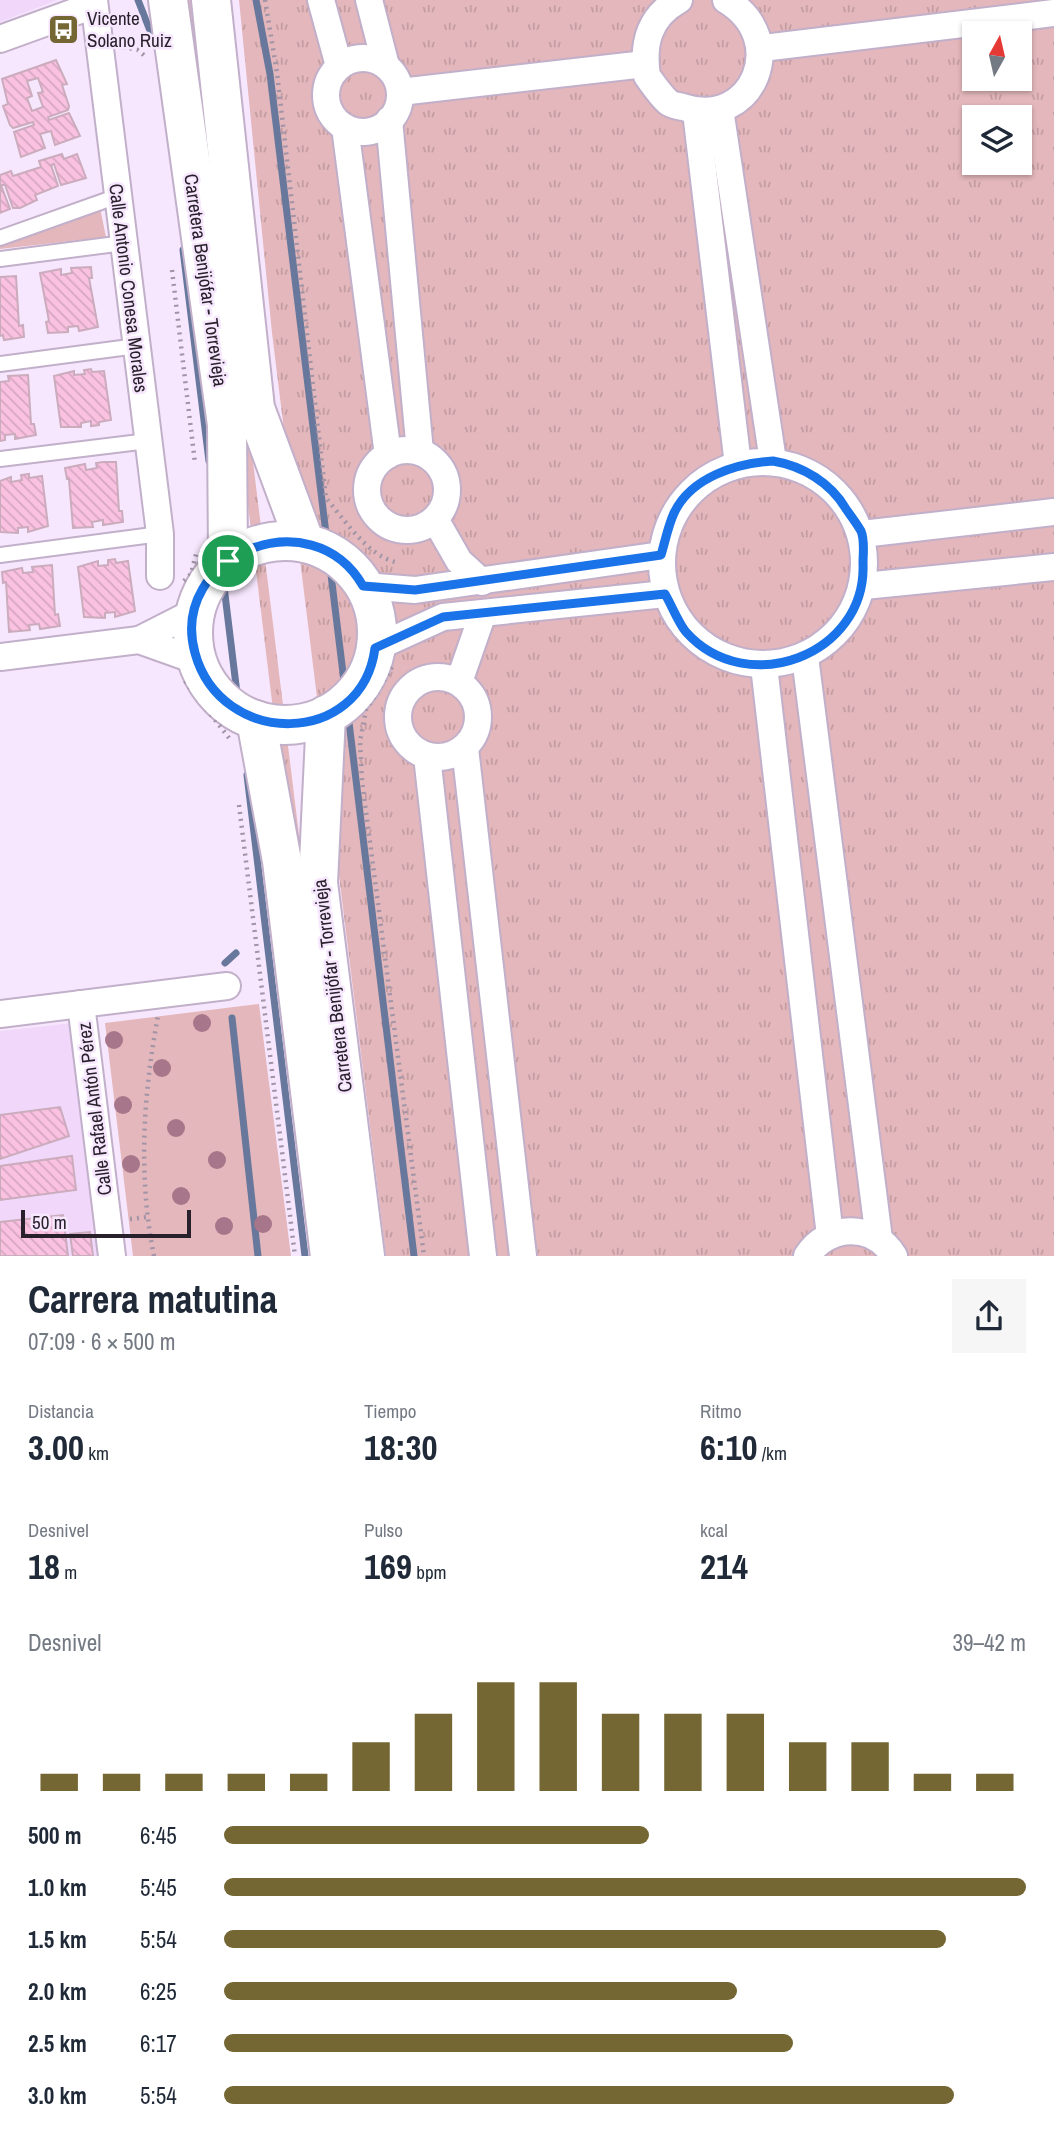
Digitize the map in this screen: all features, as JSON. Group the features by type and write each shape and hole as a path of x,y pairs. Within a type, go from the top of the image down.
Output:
{"main road":[{"name":"Carretera Benijófar - Torrevieja","path":"168,0 227,425 228,561"},
{"name":"Carretera Benijófar - Torrevieja","path":"211,0 255,408 305,543"},
{"path":"274,541 305,543 333,554 356,574 372,601 384,656 374,661 359,688 337,710 309,723 279,725 256,720 224,702 204,679 194,651 196,611 202,592 220,567 245,550 274,541"},
{"name":"Carretera Benijófar - Torrevieja","path":"326,715 318,883 365,1256"},
{"name":"Carretera Benijófar - Torrevieja","path":"256,720 282,861 330,1256"}],"street":[{"path":"321,0 339,66"},
{"path":"369,0 386,66"},
{"path":"679,0 656,16 649,29 645,64 647,76 668,103 708,110 730,107 757,77 762,48 752,22 741,9 726,0"},
{"path":"0,39 94,2"},
{"name":"Calle Antonio Conesa Morales","path":"94,2 160,534 160,576"},
{"path":"762,48 1054,13"},
{"path":"354,59 370,59 386,66 393,73 400,92 396,113 380,129 359,133 345,127 326,106 326,84 339,66 354,59"},
{"path":"400,92 645,64"},
{"path":"708,110 773,461"},
{"path":"708,110 738,465"},
{"path":"390,120 419,452"},
{"path":"345,127 388,455"},
{"path":"400,450 419,452 438,464 446,476 446,503 435,519 416,530 403,531 380,520 372,510 367,498 371,473 388,455 400,450"},
{"path":"773,461 788,463 834,489 862,534 864,586 843,629 805,657 764,666 721,657 686,632 665,594 661,555 675,511 705,479 738,465 773,461"},
{"path":"862,534 1054,512"},
{"path":"435,519 459,561 482,582"},
{"path":"363,586 415,590 661,555"},
{"path":"864,586 1054,567"},
{"path":"384,656 443,617 665,594"},
{"path":"0,657 139,640 196,611"},
{"path":"458,682 483,612"},
{"path":"139,640 198,662"},
{"path":"805,657 887,1247"},
{"path":"764,666 830,1236"},
{"path":"434,677 458,682 476,701 479,714 478,727 465,748 441,758 427,756 405,741 398,714 401,701 409,689 420,681 434,677"},
{"path":"465,748 523,1256"},
{"path":"427,756 482,1256"},
{"path":"0,1014 227,986"},
{"name":"Calle Rafael Antón Pérez","path":"81,1004 111,1256"},
{"path":"807,1256 821,1239 840,1231 860,1231 887,1247"}],"lane":[{"path":"0,238 118,196"},
{"path":"0,259 124,243"},
{"path":"0,363 137,346"},
{"path":"0,459 148,441"},
{"path":"0,555 160,534"}],"path":[{"path":"265,0 279,87 326,498 352,529 385,560 398,563"},
{"path":"384,656 366,710 360,741 362,781 424,1256"},
{"path":"154,1256 144,1190 144,1122 162,994"}],"shaded area":[{"path":"0,0 58,0 0,22"},
{"path":"72,1023 101,1256 0,1256 0,1031"}],"green space":[{"path":"186,0 196,0 329,1078 340,1256"},
{"path":"239,0 1054,0 1054,1256 386,1256 272,333"},
{"path":"100,208 106,237 0,249 0,243"},
{"path":"259,1004 291,1256 133,1256 105,1023"}],"building":[{"path":"56,60 67,84 62,85 69,106 68,110 48,117 49,120 69,113 80,136 55,145 51,131 40,134 45,148 21,157 14,132 34,125 33,122 13,128 10,125 3,106 8,104 2,79","holes":["38,78 43,92 38,93 43,107 32,111 27,98 32,96 27,81"]},
{"path":"62,154 64,159 77,154 86,178 61,185 54,164 51,165 58,186 35,195 37,200 20,208 13,208 5,185 1,185 10,209 0,213 0,175 11,171 13,176 41,167 39,161"},
{"path":"91,267 92,278 89,278 98,327 79,331 78,326 68,327 68,332 48,333 46,322 49,321 40,273 61,269 61,275 72,273 71,268"},
{"path":"16,276 19,326 23,325 24,337 4,340 3,335 0,336 0,277"},
{"path":"91,369 92,372 104,371 111,420 99,422 99,425 91,426 91,421 81,423 81,427 61,427 54,376 74,371 74,375 85,374 84,370"},
{"path":"28,375 31,424 34,424 36,435 15,439 15,434 5,435 5,440 0,441 0,382 9,381 8,376"},
{"path":"116,462 119,511 122,511 123,522 103,525 103,520 92,522 93,527 73,528 69,479 65,468 85,464 86,470 97,468 96,463"},
{"path":"29,474 29,478 42,476 48,526 28,532 28,527 18,528 18,533 0,532 0,481 11,477 11,482 22,480 21,475"},
{"path":"115,559 116,563 128,561 135,611 115,617 115,612 105,613 105,618 84,617 78,567 98,561 98,566 108,565 108,560"},
{"path":"52,565 55,615 58,614 60,626 40,629 39,624 29,625 30,630 9,632 6,582 3,583 2,572 22,568 23,573 33,572 32,567"},
{"path":"60,1107 69,1136 0,1159 0,1115"},
{"path":"72,1156 76,1190 0,1200 0,1166"},
{"path":"63,1215 68,1256 0,1256 0,1222"},
{"path":"90,1232 93,1256 73,1256 70,1234"}],"waterway":[{"path":"138,0 158,51"},
{"path":"256,0 270,74 414,1256"},
{"path":"183,250 209,461"},
{"path":"222,570 240,718"},
{"path":"247,775 305,1256"},
{"path":"225,963 236,953"},
{"path":"232,1018 258,1256"}],"place":[{"name":"Vicente Solano Ruiz","path":"64,29"}],"route":[{"path":"773,461 788,463 834,489 862,534 864,586 843,629 805,657 764,666 721,657 686,632 665,594 443,617 375,648 374,661 359,688 337,710 309,723 279,725 249,718 224,702 204,679 194,651 193,621 202,592 220,567 228,561 245,550 274,541 305,543 333,554 356,574 363,586 415,590 661,555 675,511 705,479 744,462 773,461"}]}
